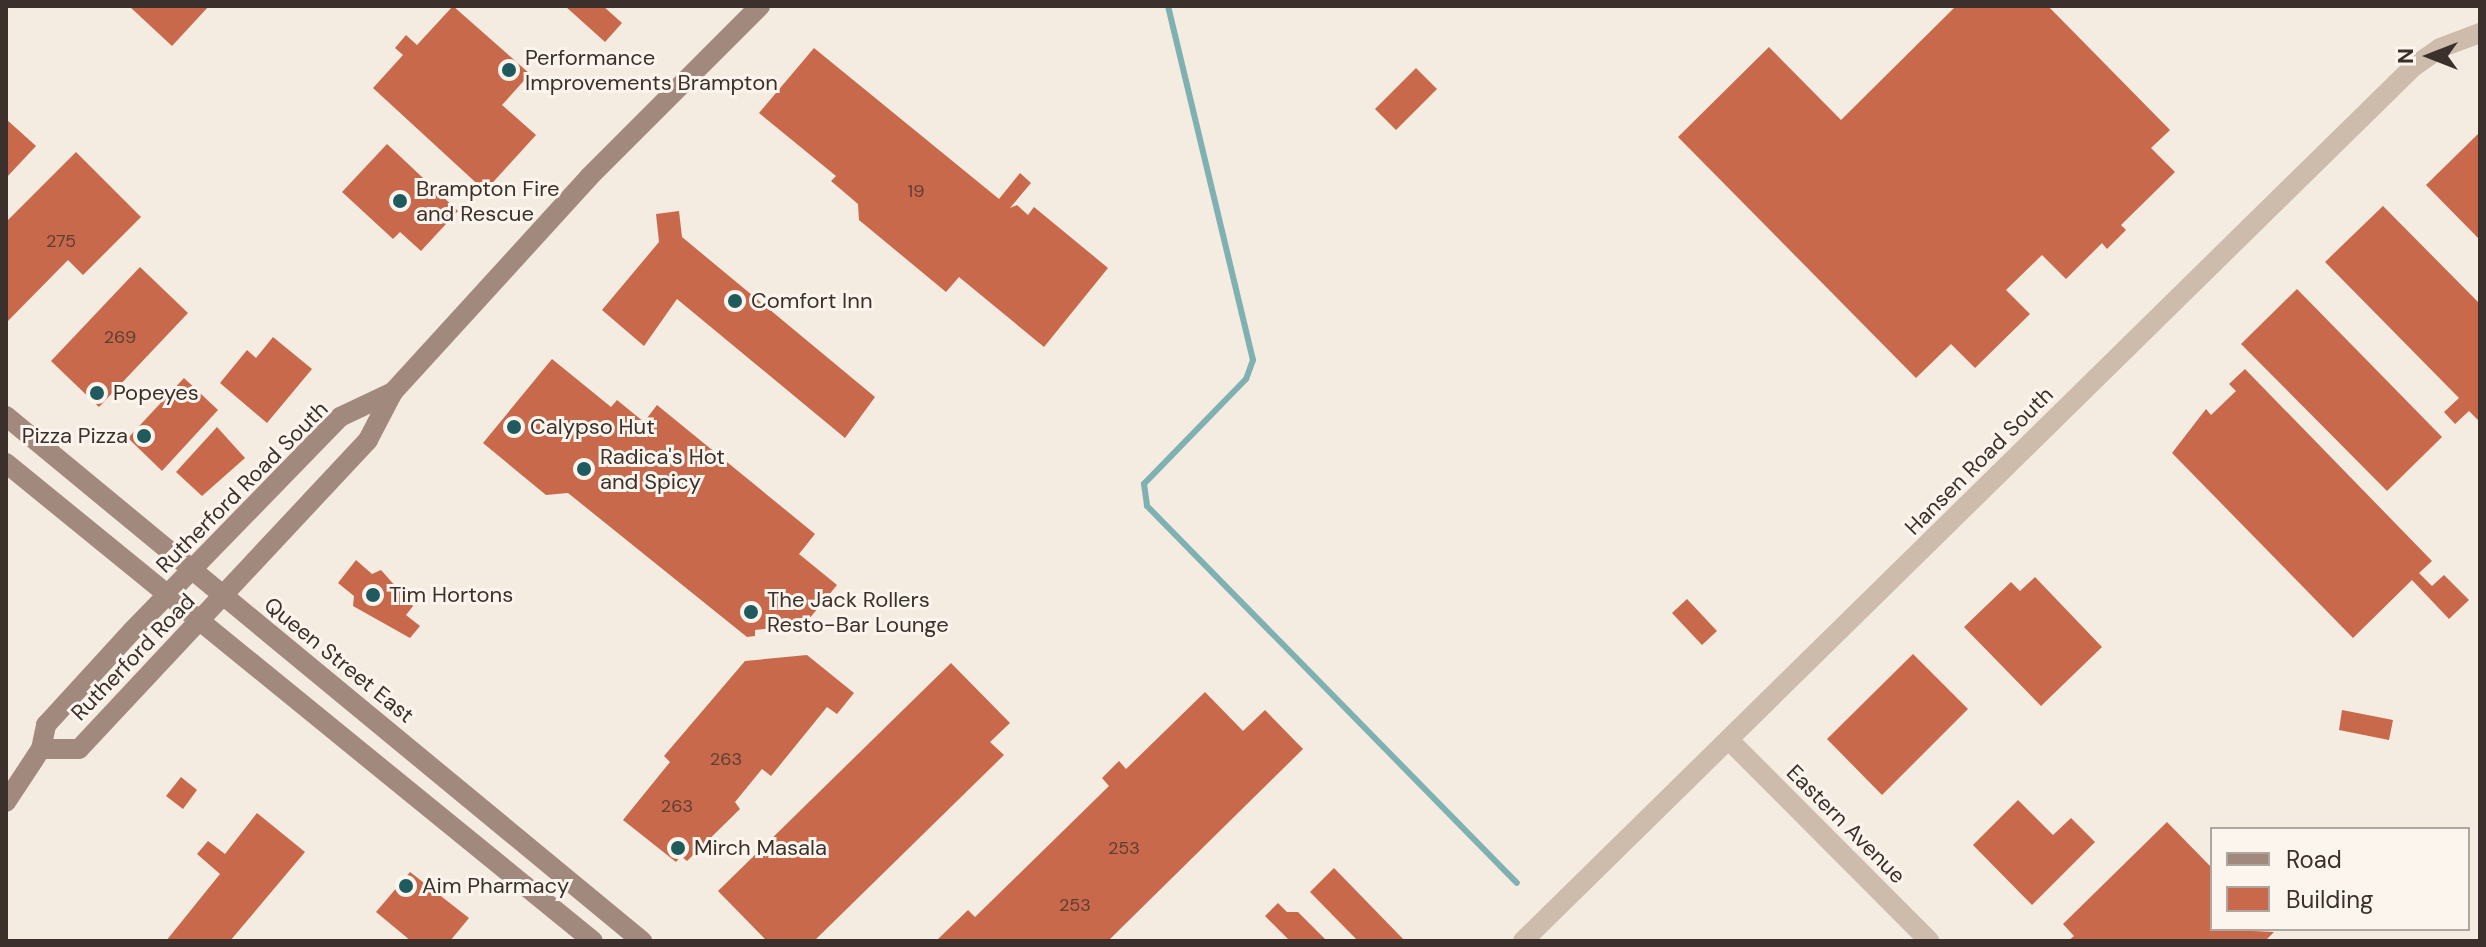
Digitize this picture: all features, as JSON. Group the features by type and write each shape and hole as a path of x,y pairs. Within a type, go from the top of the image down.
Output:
{"street":[{"name":"Rutherford Road South","path":"224,598 368,440 393,392 594,172 760,6"},
{"name":"Hansen Road South","path":"1523,941 2413,67 2440,48 2480,33"},
{"name":"Rutherford Road South","path":"168,595 340,417 393,392"},
{"name":"Queen Street East","path":"6,416 191,572 642,941"},
{"path":"6,463 593,941"},
{"name":"Rutherford Road","path":"168,595 46,725 41,749 79,749 224,598"},
{"name":"Eastern Avenue","path":"1729,740 1929,941"},
{"path":"6,802 41,749"}],"building":[{"path":"129,6 209,6 172,46"},
{"path":"453,6 530,74 502,105 536,135 485,191 373,88 403,55 395,48 406,35 417,45"},
{"path":"565,6 603,6 622,23 605,42"},
{"path":"1956,6 2048,6 2170,130 2151,148 2175,172 2121,225 2126,230 2107,249 2102,243 2066,279 2042,255 2006,290 2030,314 1975,368 1951,344 1916,378 1678,137 1769,47 1841,120"},
{"path":"814,48 999,199 1020,173 1031,183 1010,208 1017,205 1028,215 1034,207 1108,268 1044,347 959,277 946,292 859,220 858,204 831,181 836,176 759,113"},
{"path":"1416,68 1437,89 1396,130 1375,109"},
{"path":"6,119 36,146 6,178"},
{"path":"2480,132 2480,240 2426,185"},
{"name":"Brampton Fire and Rescue","path":"387,144 458,211 421,251 400,232 393,239 342,192"},
{"path":"76,152 141,217 83,275 68,260 6,323 6,222"},
{"path":"2383,206 2480,304 2480,422 2469,411 2455,424 2444,412 2459,398 2325,262"},
{"path":"679,211 682,237 875,397 845,438 677,299 644,346 602,310 659,242 656,214"},
{"path":"140,267 188,313 99,407 51,361"},
{"path":"2297,289 2442,437 2387,491 2241,344"},
{"path":"273,337 312,369 267,423 220,383 247,350 256,358"},
{"path":"552,359 611,407 617,400 644,422 657,405 815,534 799,554 837,585 804,625 755,630 755,636 747,637 568,493 546,495 483,443"},
{"path":"2245,369 2432,561 2419,573 2432,586 2444,575 2469,600 2449,619 2412,580 2353,638 2172,453 2206,409 2211,415 2236,391 2229,384"},
{"path":"184,378 218,410 162,471 128,438"},
{"path":"217,427 245,458 202,496 176,472"},
{"path":"356,560 372,574 381,570 413,606 406,615 420,626 410,638 353,606 354,596 338,583"},
{"path":"2035,577 2102,647 2041,706 1964,627 2011,582 2020,591"},
{"path":"1687,599 1717,631 1702,645 1672,613"},
{"path":"1913,654 1968,709 1882,795 1827,739"},
{"path":"807,655 854,693 837,714 827,707 771,776 762,769 735,802 740,809 687,861 681,856 676,862 623,820 670,762 664,756 745,661"},
{"path":"951,663 1010,723 990,742 1004,755 814,941 767,941 718,891"},
{"path":"1205,692 1243,731 1265,710 1303,749 1108,941 936,941 968,910 975,917 1109,786 1102,778 1119,761 1126,769"},
{"path":"2342,710 2393,720 2389,740 2339,730"},
{"path":"181,777 197,790 183,809 166,796"},
{"path":"2018,800 2053,835 2071,818 2095,842 2032,905 1973,845"},
{"path":"257,813 305,852 230,941 166,941 220,874 197,854 208,841 225,854"},
{"path":"2167,822 2210,866 2210,931 2274,932 2265,941 2068,941 2074,936 2063,924"},
{"path":"1334,868 1405,941 1358,941 1310,892"},
{"path":"410,872 469,918 450,941 411,941 376,912"},
{"path":"1278,903 1287,912 1298,912 1327,941 1290,941 1265,916"}],"waterway":[{"path":"1168,6 1253,360 1246,379 1144,484 1147,506 1517,883"}],"place":[{"name":"Performance Improvements Brampton","path":"509,70"},
{"name":"Brampton Fire and Rescue","path":"400,201"},
{"name":"Comfort Inn","path":"735,301"},
{"name":"Popeyes","path":"97,393"},
{"name":"Calypso Hut","path":"514,427"},
{"name":"Pizza Pizza","path":"144,436"},
{"name":"Radica's Hot and Spicy","path":"584,469"},
{"name":"Tim Hortons","path":"373,595"},
{"name":"The Jack Rollers Resto-Bar Lounge","path":"751,612"},
{"name":"Mirch Masala","path":"678,848"},
{"name":"Aim Pharmacy","path":"406,886"}]}
